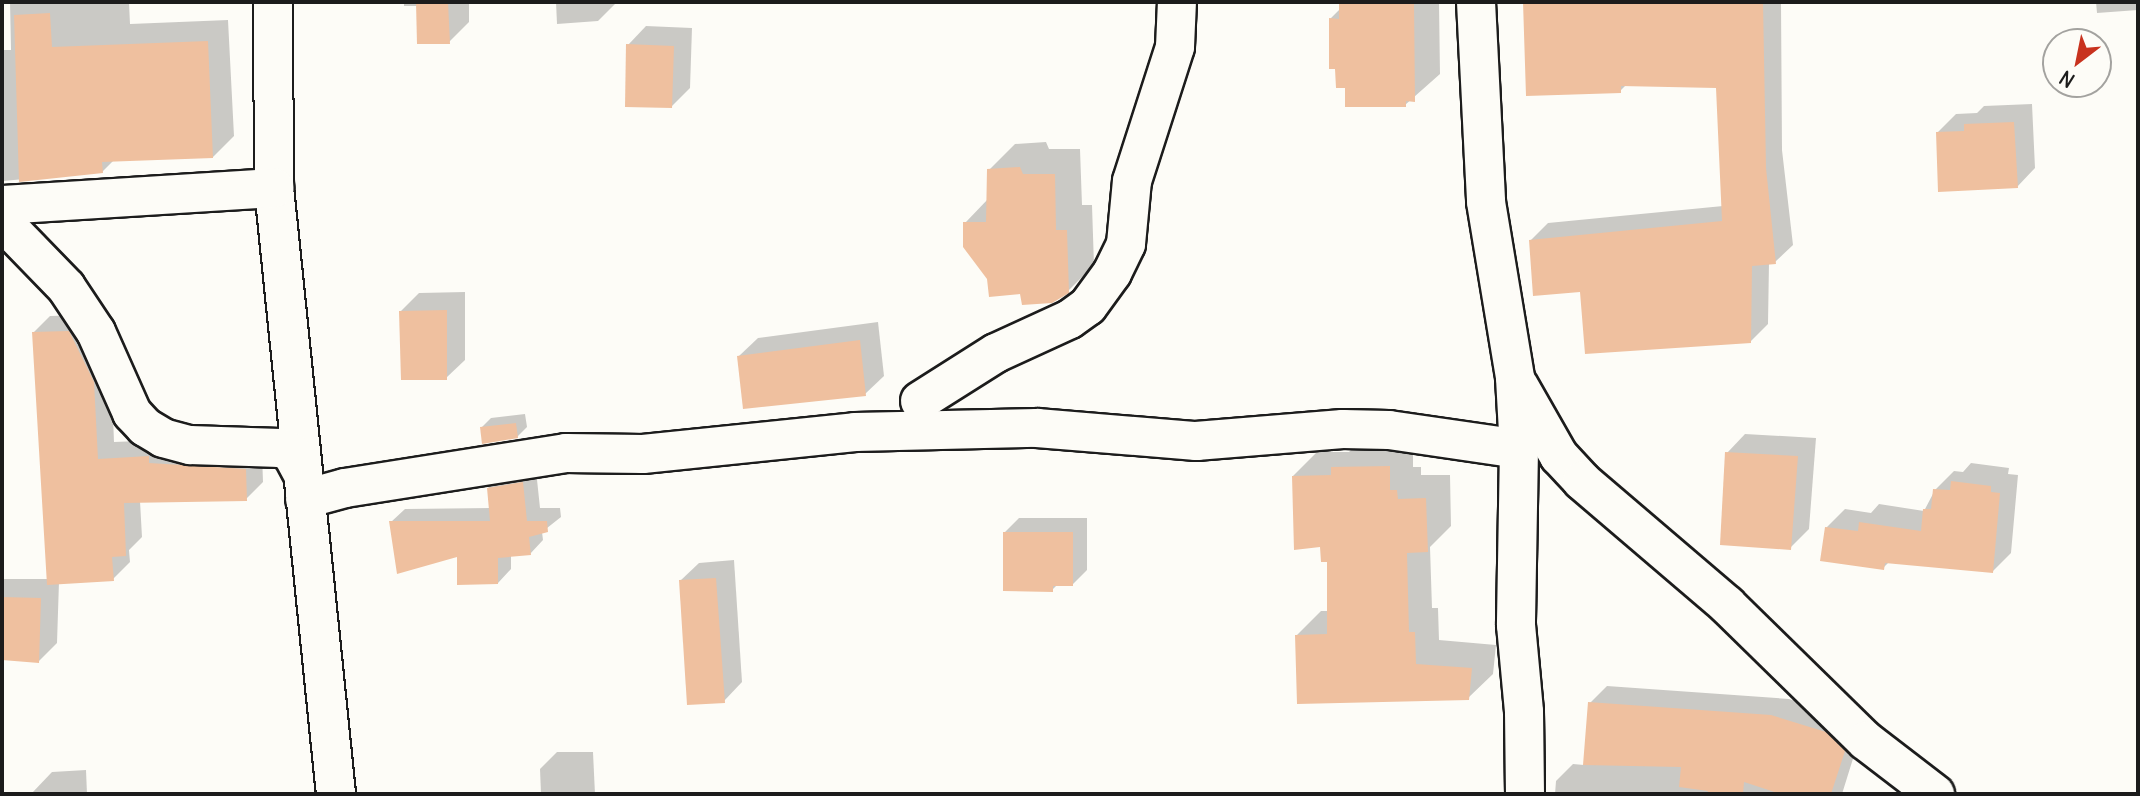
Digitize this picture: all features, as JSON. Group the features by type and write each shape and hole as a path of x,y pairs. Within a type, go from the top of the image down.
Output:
{"street":[{"path":"273,2 274,188 337,794"},
{"path":"920,401 996,353 1070,319 1088,306 1112,273 1126,244 1132,181 1175,47 1177,2"},
{"path":"1476,2 1486,202 1515,378 1519,449 1516,625 1525,724 1525,794"},
{"path":"2,205 274,188"},
{"path":"2,221 66,287 96,332 132,413 145,427 163,438 190,445 280,448 291,452 304,486"},
{"path":"1515,378 1559,456 1582,481 1727,605 1866,741 1935,794"},
{"path":"304,486 345,488 566,453 643,454 855,432 1037,428 1196,441 1343,429 1389,430 1519,449"}],"building":[{"path":"416,2 448,2 450,44 417,44"},
{"path":"1339,2 1414,2 1415,102 1406,101 1406,107 1345,107 1345,88 1336,88 1335,69 1329,69 1329,18 1339,19"},
{"path":"1523,2 1763,2 1766,168 1776,264 1752,266 1751,343 1585,354 1580,292 1533,296 1529,240 1722,221 1716,88 1621,86 1621,93 1526,96"},
{"path":"50,13 52,47 208,41 213,158 102,162 103,173 19,182 14,15"},
{"path":"626,44 674,46 672,108 625,107"},
{"path":"2014,122 2018,188 1938,192 1936,132 1964,131 1964,124"},
{"path":"1020,167 1023,174 1055,174 1056,230 1067,230 1069,293 1052,303 1022,305 1020,294 989,297 987,279 963,247 963,222 986,222 987,169"},
{"path":"447,310 447,380 401,380 399,311"},
{"path":"69,331 94,382 98,459 149,456 149,463 246,469 247,501 124,503 126,556 112,557 114,581 47,585 32,332"},
{"path":"860,340 866,396 743,409 737,356"},
{"path":"516,423 518,438 482,444 480,427"},
{"path":"1725,452 1798,456 1791,550 1720,545"},
{"path":"1390,466 1390,490 1397,490 1398,499 1426,498 1428,552 1407,553 1409,632 1415,632 1416,664 1472,668 1469,700 1297,704 1295,635 1327,634 1327,562 1321,562 1320,547 1294,550 1292,476 1331,475 1331,467"},
{"path":"1951,481 1991,486 1991,492 2000,493 1993,573 1885,563 1884,570 1820,561 1825,527 1858,531 1859,522 1921,531 1923,509 1931,509 1933,489 1950,490"},
{"path":"523,482 527,521 547,521 548,532 529,537 531,555 498,558 498,584 457,585 457,557 397,574 389,521 490,521 487,488"},
{"path":"1003,532 1073,532 1073,586 1053,586 1053,592 1003,591"},
{"path":"716,578 725,703 687,705 679,580"},
{"path":"2,597 41,598 39,663 2,660"},
{"path":"1588,702 1771,715 1826,732 1845,751 1831,794 1781,794 1744,782 1743,794 1707,794 1708,791 1679,787 1681,767 1583,765"}]}
